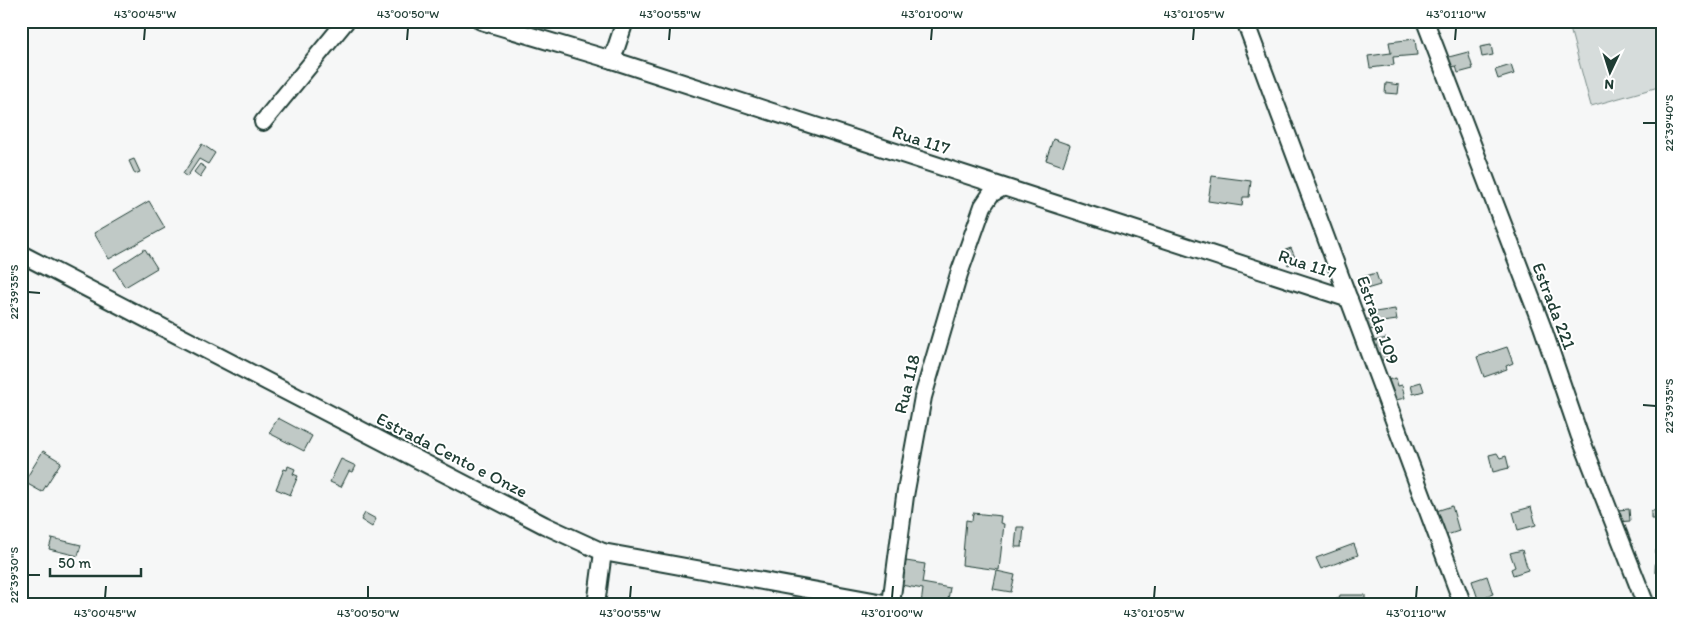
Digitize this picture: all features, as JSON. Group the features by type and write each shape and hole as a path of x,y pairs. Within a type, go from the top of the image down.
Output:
{"street":[{"path":"263,122 346,21"},
{"name":"Rua 117","path":"481,21 612,60 1348,299"},
{"path":"612,60 625,21"},
{"name":"Estrada 109","path":"1244,21 1463,605"},
{"name":"Estrada 221","path":"1425,21 1542,326 1579,434 1646,605"},
{"name":"Rua 118","path":"893,604 905,496 930,366 982,206 991,194 1002,188"},
{"name":"Estrada Cento e Onze","path":"21,254 544,524 603,552 893,604"},
{"path":"596,605 603,552"}],"shaded area":[{"path":"1568,21 1662,21 1662,86 1591,106"}],"building":[{"path":"1415,39 1417,55 1393,57 1394,65 1370,68 1368,56 1391,53 1389,42"},
{"path":"1491,45 1493,55 1482,57 1480,47"},
{"path":"1468,52 1473,69 1458,73 1456,66 1447,68 1445,58"},
{"path":"1511,65 1514,74 1498,79 1495,70"},
{"path":"1386,83 1399,85 1398,94 1385,93"},
{"path":"1053,139 1070,145 1063,166 1046,160"},
{"path":"202,144 215,153 208,164 199,159 187,177 183,174"},
{"path":"134,159 140,172 135,174 129,161"},
{"path":"200,164 206,168 200,177 194,172"},
{"path":"1212,176 1251,181 1249,197 1243,197 1242,206 1208,201"},
{"path":"149,201 165,228 109,259 94,233"},
{"path":"1291,248 1297,262 1288,265 1283,251"},
{"path":"145,249 157,268 125,287 114,269"},
{"path":"1376,273 1380,285 1363,290 1359,278"},
{"path":"1395,309 1397,320 1375,323 1375,329 1362,331 1360,320 1376,318 1375,312"},
{"path":"1386,338 1387,344 1383,345 1387,359 1376,362 1370,342"},
{"path":"1507,347 1513,363 1506,366 1507,369 1484,377 1477,357"},
{"path":"1396,378 1398,386 1402,385 1405,398 1391,401 1387,380"},
{"path":"1421,382 1424,391 1413,394 1411,385"},
{"path":"278,418 312,436 304,451 269,433"},
{"path":"43,451 61,462 42,492 24,482"},
{"path":"1497,453 1500,458 1506,456 1509,468 1493,472 1489,455"},
{"path":"341,459 356,466 353,472 349,471 341,487 330,482"},
{"path":"288,466 295,469 293,474 298,476 290,495 276,489 284,469 287,470"},
{"path":"1452,506 1459,531 1441,537 1433,512"},
{"path":"1531,507 1536,525 1518,530 1513,512"},
{"path":"1629,509 1630,521 1618,522 1617,510"},
{"path":"1662,510 1662,519 1651,519 1651,511"},
{"path":"365,513 376,519 372,527 361,520"},
{"path":"973,513 1001,516 1000,523 1004,524 999,570 962,565 966,520 972,521"},
{"path":"1017,527 1024,527 1022,547 1015,547"},
{"path":"52,538 81,545 78,556 49,549"},
{"path":"1354,544 1358,555 1321,569 1316,558"},
{"path":"1522,550 1528,570 1513,575 1511,569 1515,567 1510,553"},
{"path":"1656,550 1662,550 1662,572 1655,572"},
{"path":"906,561 925,564 922,583 950,588 947,605 921,604 923,589 901,585"},
{"path":"997,571 1015,575 1011,592 993,589"},
{"path":"1487,576 1493,594 1478,599 1472,581"},
{"path":"1340,595 1365,595 1365,605 1332,605 1332,599 1339,599"}]}
